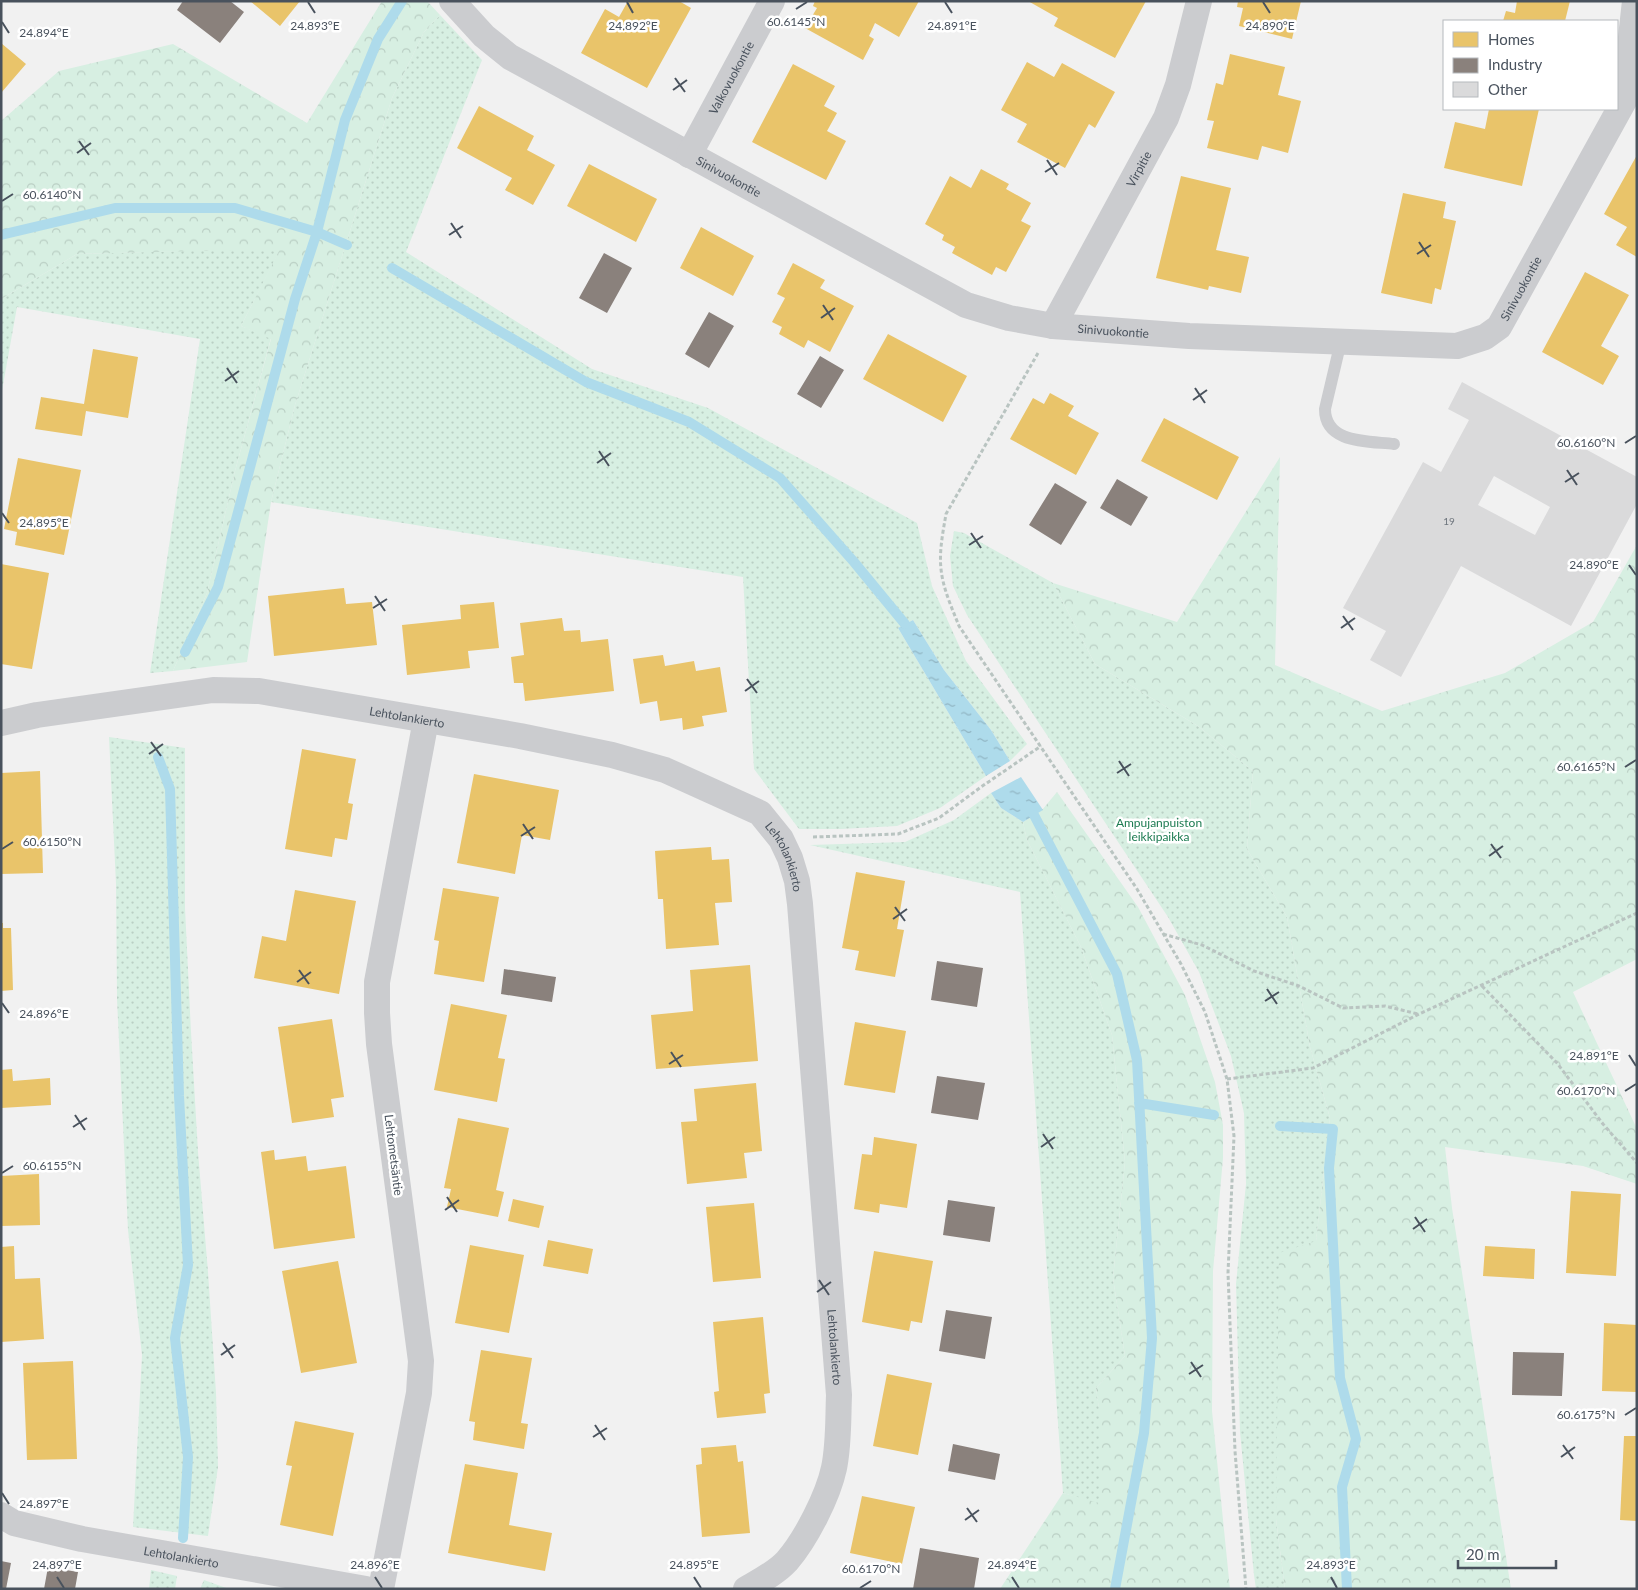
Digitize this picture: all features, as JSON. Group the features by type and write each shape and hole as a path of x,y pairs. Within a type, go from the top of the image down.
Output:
{"street":[{"name":"Sinivuokontie","path":"452,1 484,36 510,57 966,305 1009,318 1053,326 1189,336 1457,346 1485,337 1499,327 1624,101 1635,1"},
{"name":"Valkovuokontie","path":"689,155 772,1"},
{"name":"Virpitie","path":"1053,326 1166,118 1178,84 1199,1"},
{"name":"Lehtolankierto","path":"1,723 37,715 214,690 259,691 520,736 612,755 665,770 760,813 782,839 797,881 839,1395 837,1444 834,1468 827,1492 807,1531 787,1561 764,1580 746,1589"},
{"name":"Lehtometsäntie","path":"381,1589 419,1393 421,1361 380,1044 377,982 426,720"},
{"name":"Lehtolankierto","path":"1,1515 14,1523 82,1539 194,1557 366,1589"}],"lane":[{"path":"1341,341 1325,409 1328,423 1334,431 1348,440 1394,444"}],"path":[{"path":"1053,326 946,514 941,543 941,570 958,626 1138,889 1181,964 1205,1012 1227,1079 1234,1136 1228,1273 1235,1451 1246,1589"},
{"path":"782,839 898,834 939,818 1041,746"},
{"path":"1227,1079 1313,1068 1419,1014 1637,913"},
{"path":"1162,933 1202,945 1254,971 1299,986 1343,1008 1385,1006 1419,1014"},
{"path":"1482,986 1557,1063 1603,1124 1637,1163"}],"green space":[{"path":"382,1 427,1 440,15 424,32 392,98 295,405 271,502 247,662 173,671 207,593 235,471 271,339 241,326 280,249 77,254 1,299 1,121 59,71 173,44 307,123"},
{"path":"440,15 482,60 406,252 592,369 708,408 917,523 932,586 966,661 1027,744 1010,761 991,730 944,670 913,620 898,628 986,776 940,808 897,826 799,829 754,769 743,577 271,502 295,405 392,98 424,32"},
{"path":"281,248 241,326 271,338 235,471 207,593 173,671 150,673 200,339 17,307 1,396 1,299 77,254"},
{"path":"1280,457 1275,665 1382,711 1505,673 1593,622 1637,545 1637,959 1573,992 1637,1129 1637,1184 1583,1166 1445,1147 1452,1208 1511,1589 1285,1589 1276,1519 1279,1253 1316,1241 1330,1118 1310,1047 1287,917 1247,849 1253,771 1198,726 1095,664 1053,583 1177,622"},
{"name":"Ampujanpuiston leikkipaikka","path":"954,531 964,533 1053,583 1095,664 1198,726 1253,771 1247,849 1287,917 1310,1047 1330,1118 1316,1241 1276,1519 1285,1589 1256,1589 1254,1575 1240,1432 1236,1284 1246,1184 1244,1113 1231,1056 1199,972 1168,917 967,615 953,586 950,556"},
{"path":"109,737 185,748 185,908 198,1152 216,1393 218,1467 208,1536 133,1527 142,1355 128,1230 117,999 116,884"},
{"path":"1057,792 1138,907 1185,995 1215,1082 1223,1125 1223,1158 1213,1271 1212,1411 1230,1589 1000,1589 1063,1493 1099,1503 1099,1409 1096,1388 1125,1356 1113,1278 1125,1162 1112,1035 1081,947 1027,840 1023,822 1042,810"},
{"path":"991,793 1001,808 1023,822 1027,840 1081,947 1112,1035 1125,1162 1113,1278 1125,1356 1096,1388 1099,1408 1099,1504 1063,1493 1020,892 810,845 905,842 954,820"},
{"path":"151,1570 177,1576 175,1589 149,1589"},
{"path":"204,1580 229,1589 200,1589"}],"water":[{"path":"913,620 944,670 991,730 1010,761 986,776 898,628"},
{"path":"1021,777 1043,810 1023,822 1001,808 991,793"}],"building: Homes":[{"path":"250,1 300,1 280,26"},
{"path":"628,1 679,1 691,8 647,88 581,53 605,9 619,17"},
{"path":"815,1 919,1 899,37 875,23 869,36 874,39 863,60 805,28 817,8 813,6"},
{"path":"1028,1 1146,1 1115,58 1054,26 1058,18"},
{"path":"1238,1 1301,1 1292,39 1239,26 1243,8 1237,7"},
{"path":"1517,1 1570,1 1565,20 1503,20 1506,11 1515,13"},
{"path":"1,43 26,64 1,93"},
{"path":"1230,54 1285,67 1278,95 1301,101 1288,153 1262,146 1258,160 1207,148 1214,121 1207,120 1216,83 1223,85"},
{"path":"1027,62 1054,77 1062,63 1115,92 1095,128 1089,124 1065,168 1017,142 1027,124 1001,110"},
{"path":"793,64 835,86 824,106 837,113 827,131 846,141 826,180 752,142"},
{"path":"479,106 534,136 527,150 555,165 533,205 505,190 512,178 457,148"},
{"path":"1489,110 1539,110 1522,186 1444,168 1455,122 1485,129"},
{"path":"1637,155 1637,257 1616,245 1627,227 1604,214"},
{"path":"589,164 657,199 636,242 567,206"},
{"path":"981,169 1009,184 1006,189 1031,203 1021,221 1031,226 1006,272 996,267 992,275 952,253 955,247 942,240 944,235 925,224 950,176 971,188"},
{"path":"1181,176 1231,188 1216,250 1249,257 1241,293 1209,286 1208,290 1156,278"},
{"path":"1403,193 1446,202 1443,218 1456,221 1441,290 1435,288 1432,304 1381,293"},
{"path":"701,227 754,256 733,296 680,268"},
{"path":"793,263 825,280 820,288 854,306 830,352 808,340 804,348 779,334 782,327 772,322 785,298 777,294"},
{"path":"1585,272 1629,295 1601,346 1619,356 1603,385 1542,352"},
{"path":"888,334 967,376 943,422 863,379"},
{"path":"93,349 138,357 128,418 86,411 82,436 35,429 41,397 84,404"},
{"path":"1050,393 1074,406 1068,416 1099,433 1076,475 1010,439 1033,398 1044,404"},
{"path":"1164,418 1239,457 1217,500 1141,461"},
{"path":"18,458 81,470 64,555 15,545 17,532 4,529"},
{"path":"1,564 49,573 32,669 1,664"},
{"path":"344,588 346,604 372,602 377,645 274,656 268,596"},
{"path":"494,602 499,648 468,651 470,668 407,675 402,625 461,619 460,605"},
{"path":"562,618 564,631 580,630 581,642 608,639 614,691 525,701 523,683 514,683 511,657 524,655 520,623"},
{"path":"663,655 665,666 694,661 696,671 720,667 727,712 702,716 704,726 683,730 682,718 660,721 657,701 640,704 633,659"},
{"path":"302,749 356,759 348,803 353,804 347,840 335,838 332,857 285,849"},
{"path":"40,771 43,873 1,874 1,773"},
{"path":"474,774 559,790 550,840 522,835 515,874 457,863"},
{"path":"711,847 712,860 729,859 732,902 715,903 719,945 666,949 663,899 658,899 655,851"},
{"path":"856,872 905,881 897,929 904,930 895,977 855,970 859,951 842,948"},
{"path":"443,888 499,897 484,982 434,974 439,941 434,940"},
{"path":"295,890 356,901 339,994 254,978 262,936 286,941"},
{"path":"1,923 3,923 3,928 11,928 13,990 1,991"},
{"path":"750,965 758,1061 656,1069 651,1015 693,1011 690,970"},
{"path":"451,1004 507,1015 498,1058 505,1059 497,1102 434,1090"},
{"path":"332,1019 344,1097 331,1099 334,1117 292,1123 278,1027"},
{"path":"855,1022 906,1031 895,1093 844,1085"},
{"path":"12,1069 13,1081 50,1078 51,1105 1,1108 1,1070"},
{"path":"756,1083 762,1151 744,1153 747,1178 687,1184 681,1122 697,1121 694,1089"},
{"path":"458,1118 509,1128 496,1190 504,1192 498,1217 447,1207 451,1189 444,1188"},
{"path":"874,1137 917,1144 907,1208 880,1204 879,1213 854,1209 862,1154 872,1155"},
{"path":"274,1150 275,1160 306,1156 308,1171 346,1166 355,1238 274,1249 261,1152"},
{"path":"39,1174 40,1225 1,1226 1,1176"},
{"path":"1571,1191 1621,1194 1616,1276 1566,1273"},
{"path":"513,1199 544,1206 539,1228 508,1221"},
{"path":"754,1203 761,1278 713,1282 706,1207"},
{"path":"548,1240 593,1249 588,1274 543,1266"},
{"path":"470,1245 524,1255 509,1333 455,1323"},
{"path":"14,1246 15,1279 40,1278 44,1339 1,1342 1,1247"},
{"path":"1485,1246 1535,1249 1534,1279 1483,1276"},
{"path":"874,1251 933,1261 922,1323 911,1321 909,1331 862,1322"},
{"path":"338,1261 357,1363 301,1373 282,1271"},
{"path":"763,1317 770,1393 764,1394 766,1413 717,1418 714,1392 719,1391 713,1322"},
{"path":"1604,1323 1637,1325 1637,1392 1602,1391"},
{"path":"481,1350 532,1358 521,1423 528,1424 524,1449 473,1440 475,1422 469,1421"},
{"path":"73,1361 77,1459 27,1460 23,1363"},
{"path":"887,1374 932,1383 918,1455 873,1446"},
{"path":"295,1421 354,1433 333,1536 280,1525 292,1466 286,1465"},
{"path":"1624,1436 1637,1436 1637,1521 1620,1520"},
{"path":"736,1445 738,1462 743,1461 750,1533 702,1537 696,1465 702,1464 701,1448"},
{"path":"465,1464 518,1473 509,1525 552,1533 545,1571 448,1553"},
{"path":"862,1496 915,1507 902,1564 850,1553"}],"building: Industry":[{"path":"183,1 230,1 244,12 220,43 177,10"},
{"path":"604,253 632,268 607,313 579,298"},
{"path":"709,312 734,326 709,368 685,354"},
{"path":"820,356 844,370 821,408 797,394"},
{"path":"1117,479 1148,497 1131,526 1100,508"},
{"path":"1055,483 1087,502 1061,545 1029,525"},
{"path":"937,961 983,968 977,1007 931,1000"},
{"path":"504,969 556,977 552,1002 501,994"},
{"path":"937,1076 985,1083 978,1120 931,1113"},
{"path":"948,1200 995,1207 990,1242 943,1235"},
{"path":"946,1310 992,1317 985,1359 939,1351"},
{"path":"1513,1352 1564,1353 1562,1396 1512,1395"},
{"path":"953,1444 1000,1454 995,1480 948,1471"},
{"path":"920,1548 979,1558 974,1589 913,1589"},
{"path":"1,1561 11,1563 6,1589 1,1589"},
{"path":"48,1567 78,1572 75,1589 44,1589"}],"building: Other":[{"path":"1462,382 1637,477 1637,504 1571,626 1461,566 1401,677 1370,660 1386,631 1343,608 1423,462 1441,472 1469,420 1448,409","holes":["1494,476 1550,507 1535,535 1478,505"]}],"waterway":[{"path":"185,652 218,587 295,299 317,232 345,120 378,39 402,1"},
{"path":"1,235 115,208 235,208 317,232 347,245"},
{"path":"392,268 586,382 689,422 780,478 854,562 905,624"},
{"path":"158,757 170,789 179,1096 188,1265 175,1338 188,1457 183,1538"},
{"path":"1034,815 1117,974 1137,1060 1152,1338 1144,1433 1115,1589"},
{"path":"1139,1103 1214,1115"},
{"path":"1280,1126 1333,1129 1329,1168 1340,1378 1356,1439 1342,1487 1347,1589"}]}
